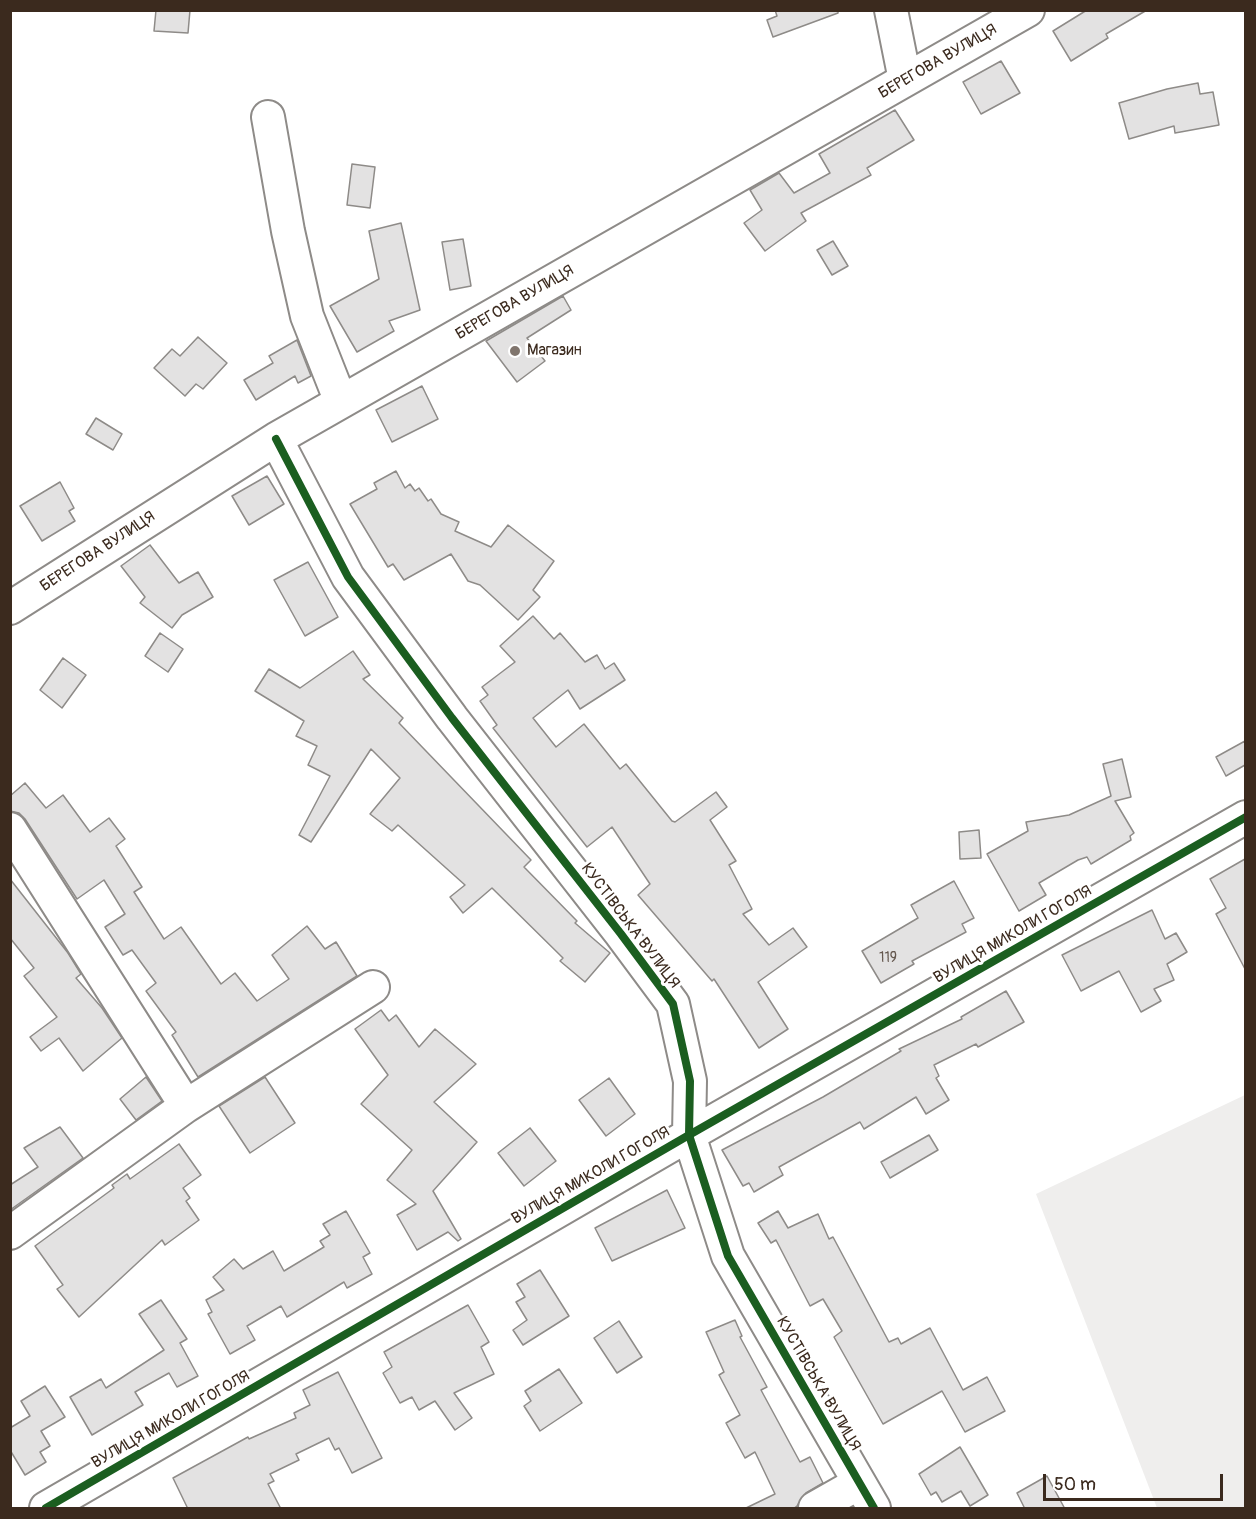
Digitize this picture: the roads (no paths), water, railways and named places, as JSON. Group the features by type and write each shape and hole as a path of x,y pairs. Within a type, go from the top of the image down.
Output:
{"street":[{"path":"891,10 905,80"},
{"name":"БЕРЕГОВА ВУЛИЦЯ","path":"10,608 276,439 1028,10"},
{"path":"268,117 288,231 307,316 341,402"},
{"name":"КУСТІВСЬКА ВУЛИЦЯ","path":"276,439 348,577 452,718 673,1004 690,1081 689,1135 728,1256 867,1496"},
{"name":"ВУЛИЦЯ МИКОЛИ ГОГОЛЯ","path":"46,1509 689,1135 1245,817"},
{"path":"10,829 186,1106"},
{"path":"10,1233 186,1106 373,987"},
{"path":"815,1509 867,1496"}],"place":[{"name":"Магазин","path":"515,351"}]}
